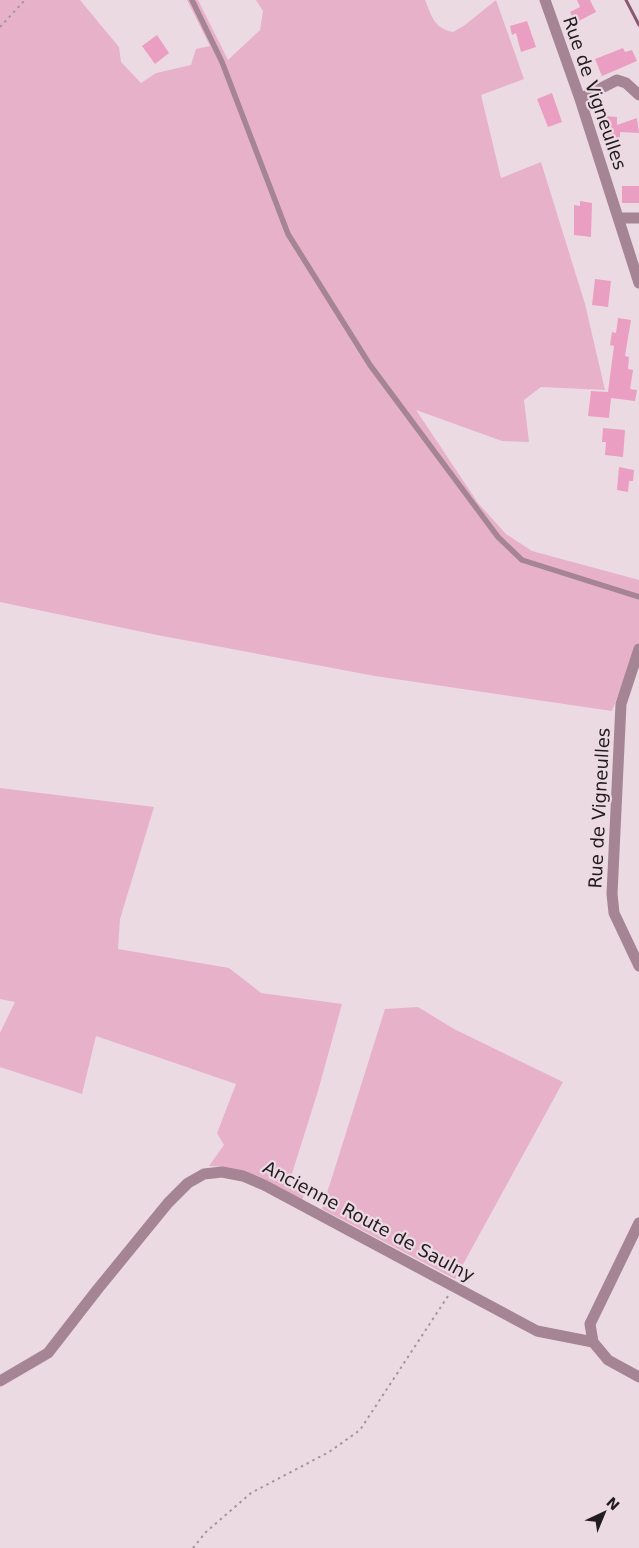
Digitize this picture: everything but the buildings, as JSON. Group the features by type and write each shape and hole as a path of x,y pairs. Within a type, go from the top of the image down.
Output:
{"street":[{"name":"Rue de Vigneulles","path":"545,0 580,98 639,283"},
{"path":"580,98 617,80 626,83 639,95"},
{"path":"618,218 639,218"},
{"name":"Rue de Vigneulles","path":"639,648 621,704 612,894 614,913 639,966"},
{"name":"Ancienne Route de Saulny","path":"0,1380 48,1353 97,1290 168,1204 188,1183 204,1174 222,1172 243,1176 264,1184 537,1331 593,1342"},
{"path":"639,1223 590,1324 593,1342 608,1360 639,1377"}],"lane":[{"path":"192,0 222,62 288,234 370,366 498,537 522,560 639,597"}],"path":[{"path":"0,27 25,0"},
{"path":"193,1548 206,1532 251,1493 329,1452 360,1430 455,1286"}],"shaded area":[{"path":"0,0 80,0 119,47 121,62 141,83 156,73 191,65 196,49 210,46 187,0 198,0 228,60 260,30 263,11 256,0 425,0 434,21 442,28 453,32 465,25 496,0 524,79 481,95 501,178 541,162 585,304 605,390 541,387 524,400 529,442 502,441 416,410 478,503 506,534 532,551 639,580 639,642 612,711 375,676 157,635 0,602"},
{"path":"0,788 154,807 120,919 118,949 229,968 261,993 342,1004 318,1091 289,1183 305,1193 302,1200 225,1167 209,1166 224,1145 217,1133 236,1084 96,1036 82,1094 0,1067 0,1033 15,1002 0,999"},
{"path":"418,1007 454,1029 563,1082 455,1279 322,1209 385,1009"}],"waterway":[{"path":"626,0 639,25"}]}
